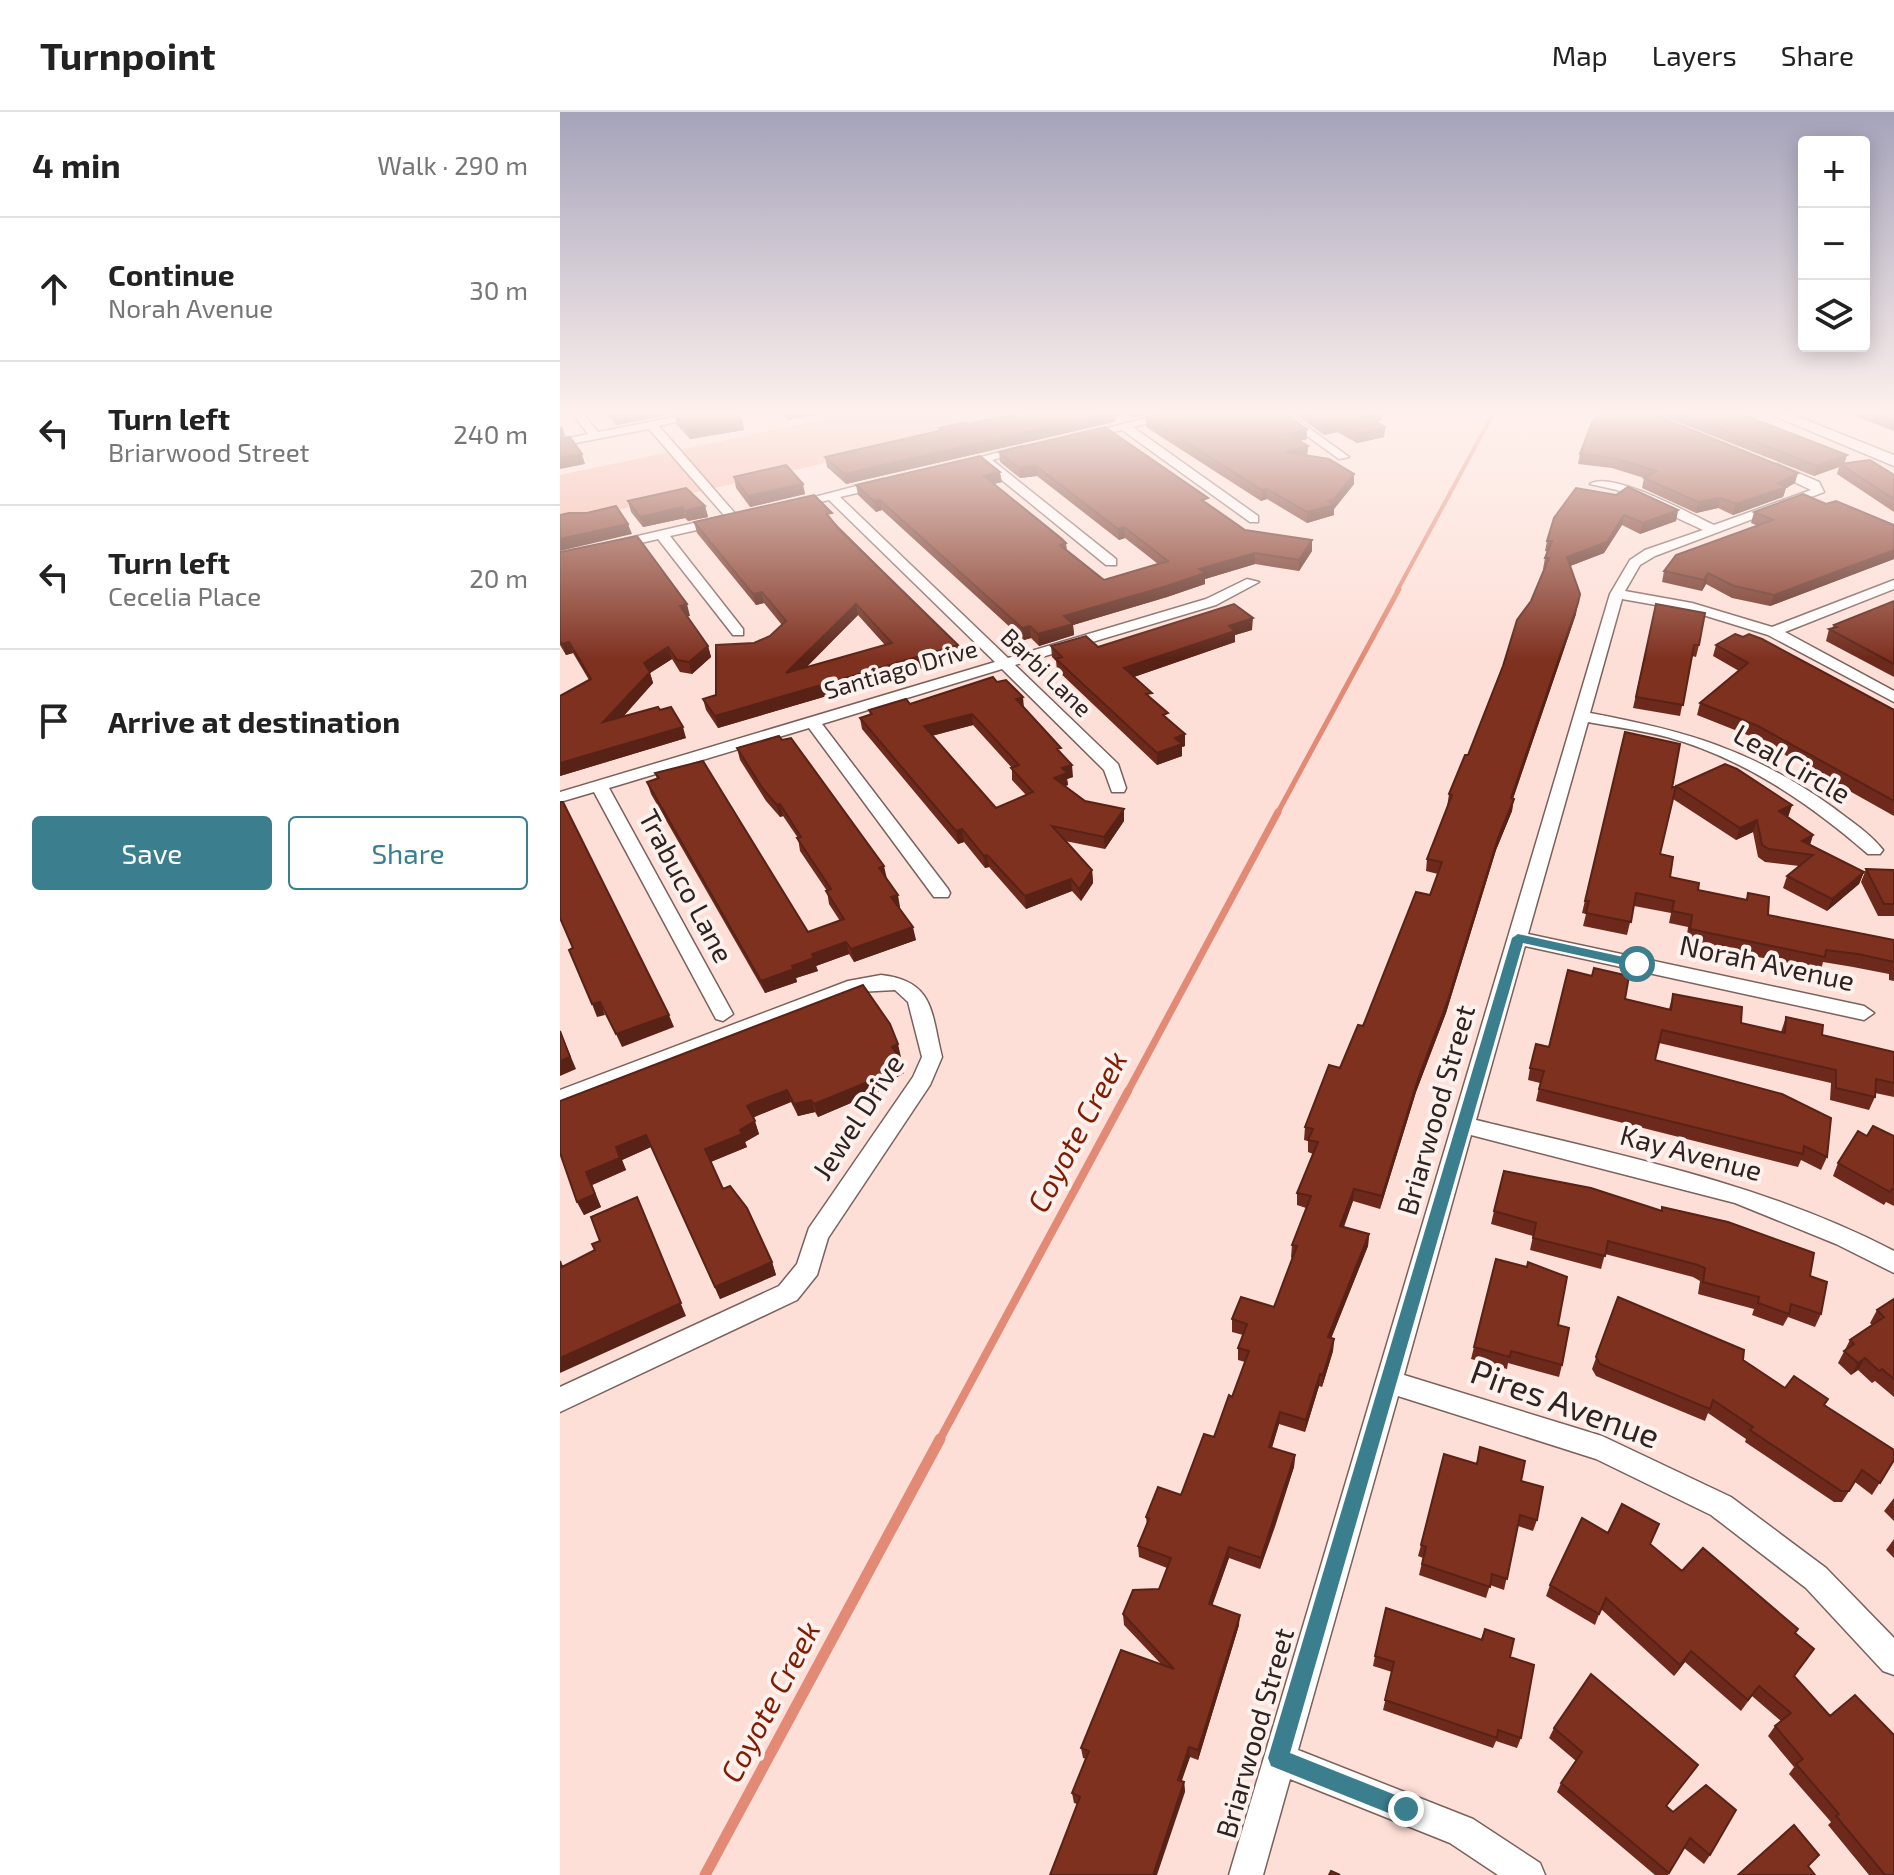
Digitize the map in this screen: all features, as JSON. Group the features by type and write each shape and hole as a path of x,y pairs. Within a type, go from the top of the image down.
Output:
{"street":[{"path":"560,558 740,516 719,494"},
{"path":"775,508 834,494"},
{"path":"1027,494 1111,562"},
{"path":"1219,494 1254,519"},
{"path":"1636,494 1712,529"},
{"name":"Briarwood Street","path":"1246,1875 1617,594 1635,563 1650,553 1814,494"},
{"name":"Barbi Lane","path":"831,495 1112,768 1118,788"},
{"path":"662,535 738,632"},
{"name":"Santiago Drive","path":"560,797 1211,602 1252,582"},
{"path":"1773,632 1894,584"},
{"path":"1617,594 1692,607 1773,632 1894,697"},
{"name":"Leal Circle","path":"1583,716 1674,734 1732,754 1836,815 1874,850"},
{"path":"812,721 941,893"},
{"name":"Trabuco Lane","path":"599,785 723,1014"},
{"name":"Norah Avenue","path":"1518,938 1864,1013"},
{"name":"Jewel Drive","path":"560,1099 855,986 881,982 901,984 917,999 932,1057 922,1080 817,1235 808,1268 788,1293 560,1400"},
{"name":"Kay Avenue","path":"1463,1125 1761,1201 1850,1237 1894,1263"},
{"name":"Pires Avenue","path":"1387,1381 1602,1448 1721,1506 1816,1578 1894,1660"},
{"path":"1278,1758 1461,1831 1528,1875"}],"shaded area":[{"path":"560,494 687,494 560,523"}],"building":[{"path":"658,494 693,494 705,506 685,511 682,507 640,517 628,501"},
{"path":"866,494 1007,494 1062,539 1066,543 1060,545 1104,580 1168,561 1124,527 1118,529 1073,494 1203,494 1208,498 1202,500 1245,530 1312,540 1299,560 1255,553 1199,569 1205,573 1167,586 1064,616 1073,624 1038,634 1030,626 1022,628 880,500 874,501"},
{"path":"1276,494 1338,494 1328,501 1334,505 1307,512"},
{"path":"1571,494 1644,494 1678,510 1643,523 1624,515 1607,542 1567,557 1580,594 1578,603 1511,798 1514,799 1498,838 1448,1000 1418,1079 1382,1196 1354,1189 1340,1226 1369,1234 1328,1337 1334,1339 1323,1375 1320,1374 1306,1420 1280,1412 1269,1447 1295,1455 1261,1558 1229,1547 1209,1604 1240,1615 1198,1750 1189,1747 1178,1780 1184,1782 1153,1875 1050,1875 1080,1797 1072,1793 1089,1751 1081,1748 1121,1650 1174,1669 1123,1614 1133,1590 1159,1589 1171,1558 1138,1546 1158,1487 1181,1495 1204,1434 1214,1437 1229,1395 1232,1397 1249,1351 1238,1348 1247,1324 1232,1319 1241,1297 1274,1307 1297,1246 1292,1245 1311,1196 1297,1193 1318,1142 1308,1140 1313,1129 1305,1127 1329,1065 1340,1068 1358,1025 1363,1026 1416,892 1430,895 1442,862 1427,859 1452,795 1449,794 1503,666 1517,620 1531,601 1549,558 1545,558 1552,541 1547,541 1554,518"},
{"path":"1681,494 1765,494 1736,504 1720,498 1698,502"},
{"path":"1802,494 1826,504 1836,501 1894,525 1894,550 1774,595 1734,586 1708,573 1704,580 1664,571 1676,555 1773,520 1754,512"},
{"path":"814,495 832,513 827,514 838,528 958,645 715,716 703,699 716,695 716,645 754,643 770,636 786,621 762,592 753,594 694,522","holes":["856,604 892,643 786,673"]},
{"path":"616,506 628,524 560,539 560,515"},
{"path":"637,536 687,604 680,606 708,646 689,662 677,660 668,647 644,663 650,672 603,722 658,707 660,710 671,707 683,727 560,763 560,696 591,679 569,642 562,644 560,641 560,552"},
{"path":"1894,601 1894,664 1829,629 1837,627 1834,625"},
{"path":"1234,604 1253,618 1229,626 1235,631 1124,668 1152,693 1146,694 1168,713 1163,715 1185,734 1175,738 1182,744 1157,753 1056,659 1062,657 1051,646 1086,636 1098,647"},
{"path":"1656,604 1705,613 1699,645 1694,645 1683,705 1636,697"},
{"path":"1735,634 1743,637 1749,634 1762,639 1894,710 1894,801 1758,726 1700,703 1748,663 1716,645"},
{"path":"993,677 997,682 1006,680 1023,697 1016,699 1061,748 1057,749 1072,765 1062,768 1067,773 1054,778 1085,801 1124,809 1104,837 1052,826 1092,870 1079,889 1071,879 1025,896 987,855 984,856 962,829 956,831 860,718 872,714 869,710 906,699 910,704","holes":["972,714 1019,765 1011,768 1033,792 996,808 924,726"]},
{"path":"1625,732 1680,744 1672,788 1676,786 1660,854 1673,857 1670,877 1699,883 1698,890 1747,900 1748,893 1769,897 1768,915 1894,940 1894,962 1826,950 1825,957 1690,929 1692,915 1672,911 1674,901 1636,893 1631,922 1586,913 1589,901 1585,901"},
{"path":"779,736 782,740 791,738 884,866 879,868 898,895 891,897 913,927 851,949 846,942 812,954 814,958 792,966 794,969 761,981 647,782 659,778 655,773 703,761 808,932 844,919 826,891 831,889 797,838 801,837 780,804 777,805 763,789 737,748"},
{"path":"1725,764 1737,769 1792,805 1779,811 1813,835 1802,841 1864,872 1832,899 1787,876 1813,855 1769,849 1762,845 1757,820 1740,828 1676,786"},
{"path":"560,802 563,802 669,1015 616,1034 600,1002 592,1004 569,950 573,948 560,918"},
{"path":"1866,869 1894,870 1894,904 1884,904"},
{"path":"1594,968 1629,976 1625,999 1671,1010 1673,994 1742,1007 1741,1023 1785,1033 1786,1017 1823,1025 1822,1035 1894,1052 1894,1083 1876,1079 1875,1097 1836,1088 1836,1070 1662,1030 1655,1060 1782,1094 1831,1118 1827,1157 1804,1146 1803,1154 1539,1089 1544,1071 1530,1068 1536,1044 1549,1047 1568,970 1592,976"},
{"path":"863,985 890,1024 898,1044 892,1047 901,1060 887,1068 890,1073 814,1104 811,1100 794,1104 787,1090 753,1103 747,1106 755,1121 740,1130 742,1134 705,1149 723,1189 730,1186 747,1208 772,1262 715,1287 646,1135 616,1147 620,1158 586,1172 595,1194 577,1202 560,1153 560,1101"},
{"path":"560,1031 570,1057 560,1061"},
{"path":"1873,1126 1894,1136 1894,1190 1890,1192 1838,1163 1858,1131 1867,1136"},
{"path":"1504,1171 1591,1188 1662,1211 1662,1207 1728,1222 1814,1253 1810,1276 1827,1282 1821,1314 1791,1304 1789,1314 1758,1303 1759,1297 1703,1282 1705,1268 1698,1265 1608,1241 1605,1256 1533,1238 1536,1223 1494,1211"},
{"path":"637,1197 681,1303 560,1358 560,1261 562,1267 595,1250 592,1244 600,1241 591,1217"},
{"path":"1496,1259 1527,1267 1528,1262 1567,1277 1558,1325 1569,1328 1562,1365 1511,1351 1510,1357 1474,1347"},
{"path":"1618,1297 1744,1350 1743,1360 1785,1388 1794,1376 1828,1399 1824,1405 1894,1450 1894,1460 1880,1483 1862,1470 1849,1491 1841,1491 1750,1430 1753,1427 1713,1400 1710,1409 1600,1364 1596,1357"},
{"path":"1894,1299 1894,1379 1865,1358 1858,1363 1844,1351 1854,1344 1850,1340 1884,1317 1877,1310"},
{"path":"1480,1447 1525,1461 1521,1481 1543,1487 1537,1520 1520,1515 1507,1579 1492,1574 1490,1587 1422,1564 1426,1547 1421,1545 1444,1454 1477,1464"},
{"path":"1622,1504 1659,1524 1650,1544 1682,1571 1703,1548 1798,1629 1795,1633 1814,1649 1794,1676 1830,1716 1855,1695 1894,1735 1894,1875 1885,1875 1796,1764 1803,1759 1775,1726 1791,1713 1759,1686 1748,1700 1691,1651 1680,1665 1606,1598 1599,1614 1550,1585 1582,1518 1608,1533"},
{"path":"1386,1608 1482,1640 1485,1629 1514,1639 1510,1657 1534,1665 1521,1738 1498,1730 1497,1738 1385,1700 1394,1662 1375,1656"},
{"path":"1591,1674 1698,1765 1666,1806 1673,1812 1706,1785 1736,1810 1710,1855 1690,1838 1669,1873 1561,1783 1582,1752 1554,1728"},
{"path":"1794,1825 1819,1855 1808,1866 1815,1875 1738,1875"}],"waterway":[{"name":"Coyote Creek","path":"1397,591 1449,494"},
{"name":"Coyote Creek","path":"1277,814 1399,589"},
{"name":"Coyote Creek","path":"1127,1093 1278,812"},
{"name":"Coyote Creek","path":"939,1441 1128,1091"},
{"name":"Coyote Creek","path":"705,1875 940,1439"}],"route":[{"path":"1406,1809 1278,1758 1518,938 1637,964"}]}
